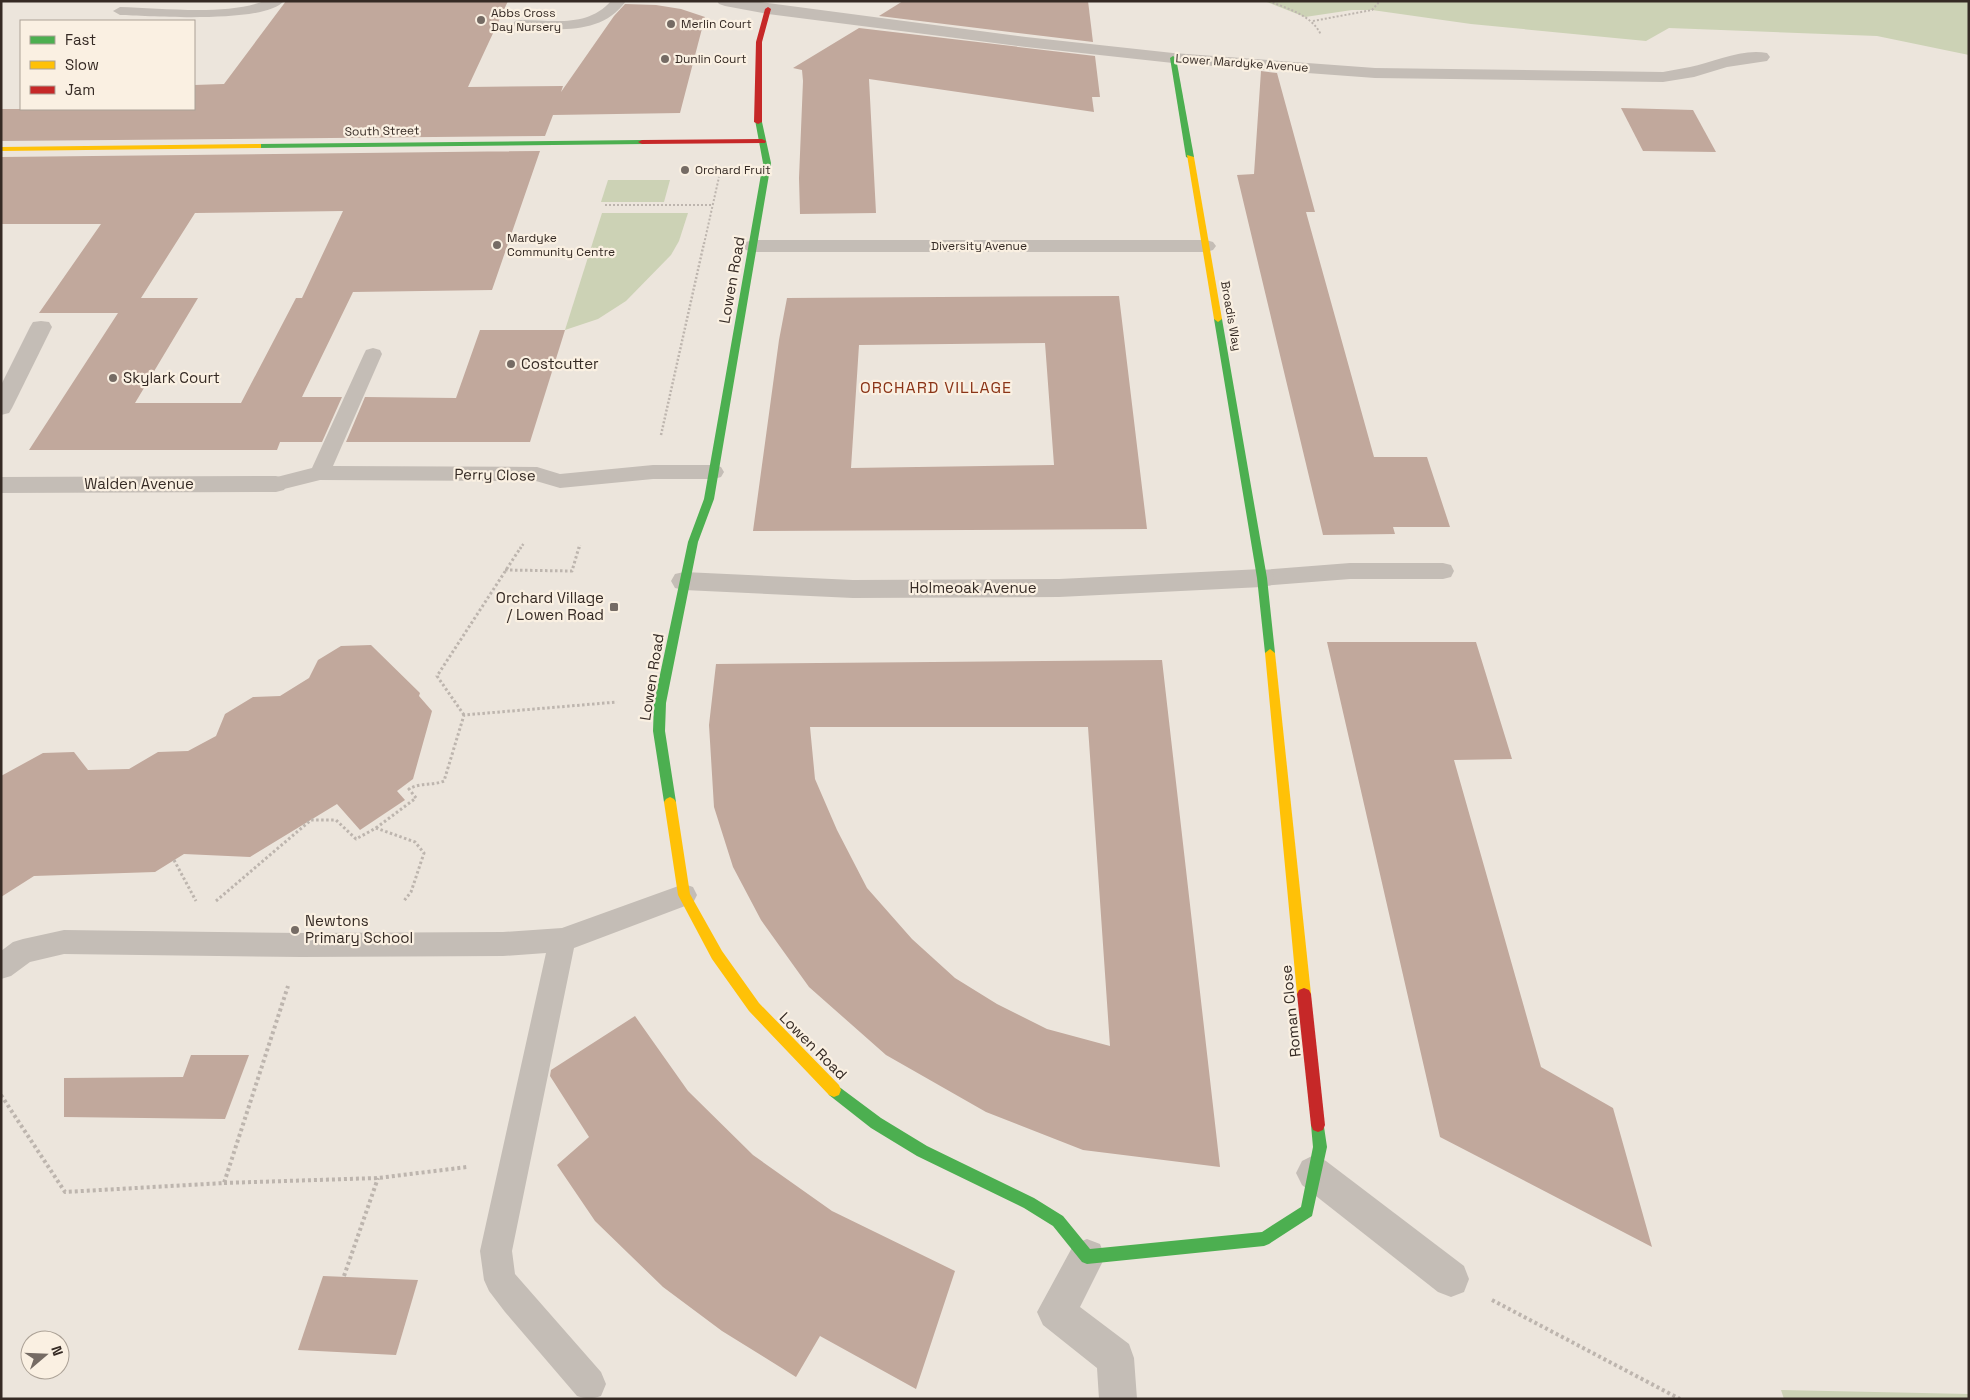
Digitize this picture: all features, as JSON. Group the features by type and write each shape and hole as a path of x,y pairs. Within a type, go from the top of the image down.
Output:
{"street":[{"name":"Lower Mardyke Avenue","path":"724,1 768,9 1026,42 1173,58 1374,73 1663,77 1694,72 1725,62 1761,57"},
{"name":"Lowen Road","path":"768,9 759,42 757,119 767,163 709,499 693,542 660,703 658,731 684,895 717,955 754,1007 826,1083 876,1123 922,1151 1029,1203 1058,1221 1087,1256"},
{"name":"Broadis Way","path":"1173,58 1262,578"},
{"name":"South Street","path":"1,149 762,141"},
{"name":"Diversity Avenue","path":"753,246 1206,246"},
{"path":"1,408 42,327"},
{"name":"Walden Avenue","path":"1,485 276,484"},
{"name":"Holmeoak Avenue","path":"684,581 853,588 1059,588 1262,578"},
{"name":"Roman Close","path":"1087,1256 1264,1239 1307,1211 1320,1147 1262,578"},
{"path":"1314,1173 1451,1278"},
{"path":"1087,1256 1056,1312 1115,1358 1118,1399"}],"lane":[{"path":"120,11 238,12 265,8 276,1"},
{"path":"520,24 570,24 594,21 613,8 619,1"},
{"path":"320,473 373,354"},
{"name":"Perry Close","path":"276,484 320,473 537,474 560,481 653,472 714,472"},
{"path":"1262,578 1350,571 1443,572"},
{"path":"1,967 23,951 64,942 301,945 503,944 562,940 684,895"},
{"path":"562,940 496,1251 500,1280 589,1384"}],"path":[{"path":"1269,1 1312,21 1372,10 1380,1"},
{"path":"653,472 727,142"},
{"path":"605,205 712,205"},
{"path":"210,907 311,820 336,820 356,839 376,828 416,798 409,790 418,782 441,783 444,781 448,775 464,715 437,676 524,543"},
{"path":"505,570 572,571 580,544"},
{"path":"464,715 638,700 660,703"},
{"path":"376,828 415,842 424,853 411,892 399,907"},
{"path":"174,860 199,905"},
{"path":"224,1183 301,945"},
{"path":"1,1095 65,1192 224,1183 378,1178 472,1167"},
{"path":"344,1276 378,1178"},
{"path":"1451,1278 1680,1399"}],"green space":[{"path":"1264,1 1969,1 1969,55 1877,36 1669,28 1646,41 1471,24 1372,10 1352,10 1305,17"},
{"path":"608,180 670,180 664,202 601,202"},
{"path":"602,213 688,213 679,241 671,255 626,301 598,319 565,330"},
{"path":"1781,1390 1969,1394 1969,1399 1784,1399"}],"building":[{"path":"286,1 508,1 468,87 563,86 561,92 614,16 625,4 656,5 681,9 705,17 680,113 553,115 545,136 1,141 1,109 195,110 195,85 224,84"},
{"path":"903,1 1088,1 1093,42 879,16"},
{"path":"859,28 1095,56 1100,97 1092,97 1094,112 869,79 876,213 800,214 799,178 803,81 802,70 793,68"},
{"path":"1261,71 1277,73 1315,212 1306,212 1374,457 1427,457 1450,527 1393,527 1395,534 1323,535 1237,175 1254,174"},
{"path":"1621,108 1693,110 1716,152 1643,151"},
{"path":"540,151 492,290 353,292 302,397 342,397 322,442 280,442 277,450 29,450 118,313 39,313 101,224 1,224 1,157","holes":["343,211 302,298 296,298 241,403 135,403 198,298 141,298 195,213"]},
{"path":"1119,296 1147,529 753,531 779,340 787,298","holes":["1045,343 1054,465 851,468 859,345"]},
{"path":"480,330 565,330 530,442 346,442 365,397 456,398"},
{"path":"1327,642 1476,642 1512,759 1454,760 1541,1067 1613,1108 1652,1247 1440,1137"},
{"path":"371,645 420,693 419,696 432,711 413,779 397,791 405,800 360,830 337,804 250,857 184,854 155,872 34,876 1,897 1,776 43,753 74,752 88,770 129,769 158,752 188,751 216,736 225,714 253,697 280,696 309,678 318,660 341,646"},
{"path":"1162,660 1220,1167 1083,1150 986,1112 886,1055 809,987 761,920 733,867 714,807 709,725 716,664","holes":["810,727 1088,727 1110,1046 1047,1029 997,1004 955,978 912,939 867,888 837,830 815,779"]},
{"path":"635,1016 688,1091 753,1155 832,1211 955,1271 916,1389 820,1336 796,1377 722,1331 663,1287 595,1221 557,1165 589,1137 550,1076 551,1070"},
{"path":"191,1055 249,1055 225,1119 64,1117 64,1078 183,1077"},
{"path":"323,1276 418,1280 396,1355 298,1350"}],"traffic: fast":[{"path":"1173,58 1190,157"},
{"path":"670,802 659,731 660,703 693,542 709,499 767,163 758,122"},
{"path":"258,146 642,142"},
{"path":"1218,319 1262,578 1270,653"},
{"path":"834,1090 876,1123 922,1151 1029,1203 1058,1221 1087,1257 1264,1239 1307,1211 1320,1147 1318,1125"}],"traffic: slow":[{"path":"1,149 258,146"},
{"path":"1190,157 1218,319"},
{"path":"1270,653 1304,994"},
{"path":"670,802 684,895 717,955 754,1007 834,1090"}],"traffic: jam":[{"path":"758,122 759,42 768,9"},
{"path":"642,142 762,141"},
{"path":"1304,994 1318,1125"}],"place":[{"name":"Abbs Cross Day Nursery","path":"481,20"},
{"name":"Merlin Court","path":"671,24"},
{"name":"Dunlin Court","path":"665,59"},
{"name":"Orchard Fruit","path":"685,170"},
{"name":"Mardyke Community Centre","path":"497,245"},
{"name":"Costcutter","path":"511,364"},
{"name":"Skylark Court","path":"113,378"},
{"name":"Orchard Village / Lowen Road","path":"614,607"},
{"name":"Newtons Primary School","path":"295,930"}],"district":[{"name":"ORCHARD VILLAGE","path":"936,387"}]}
